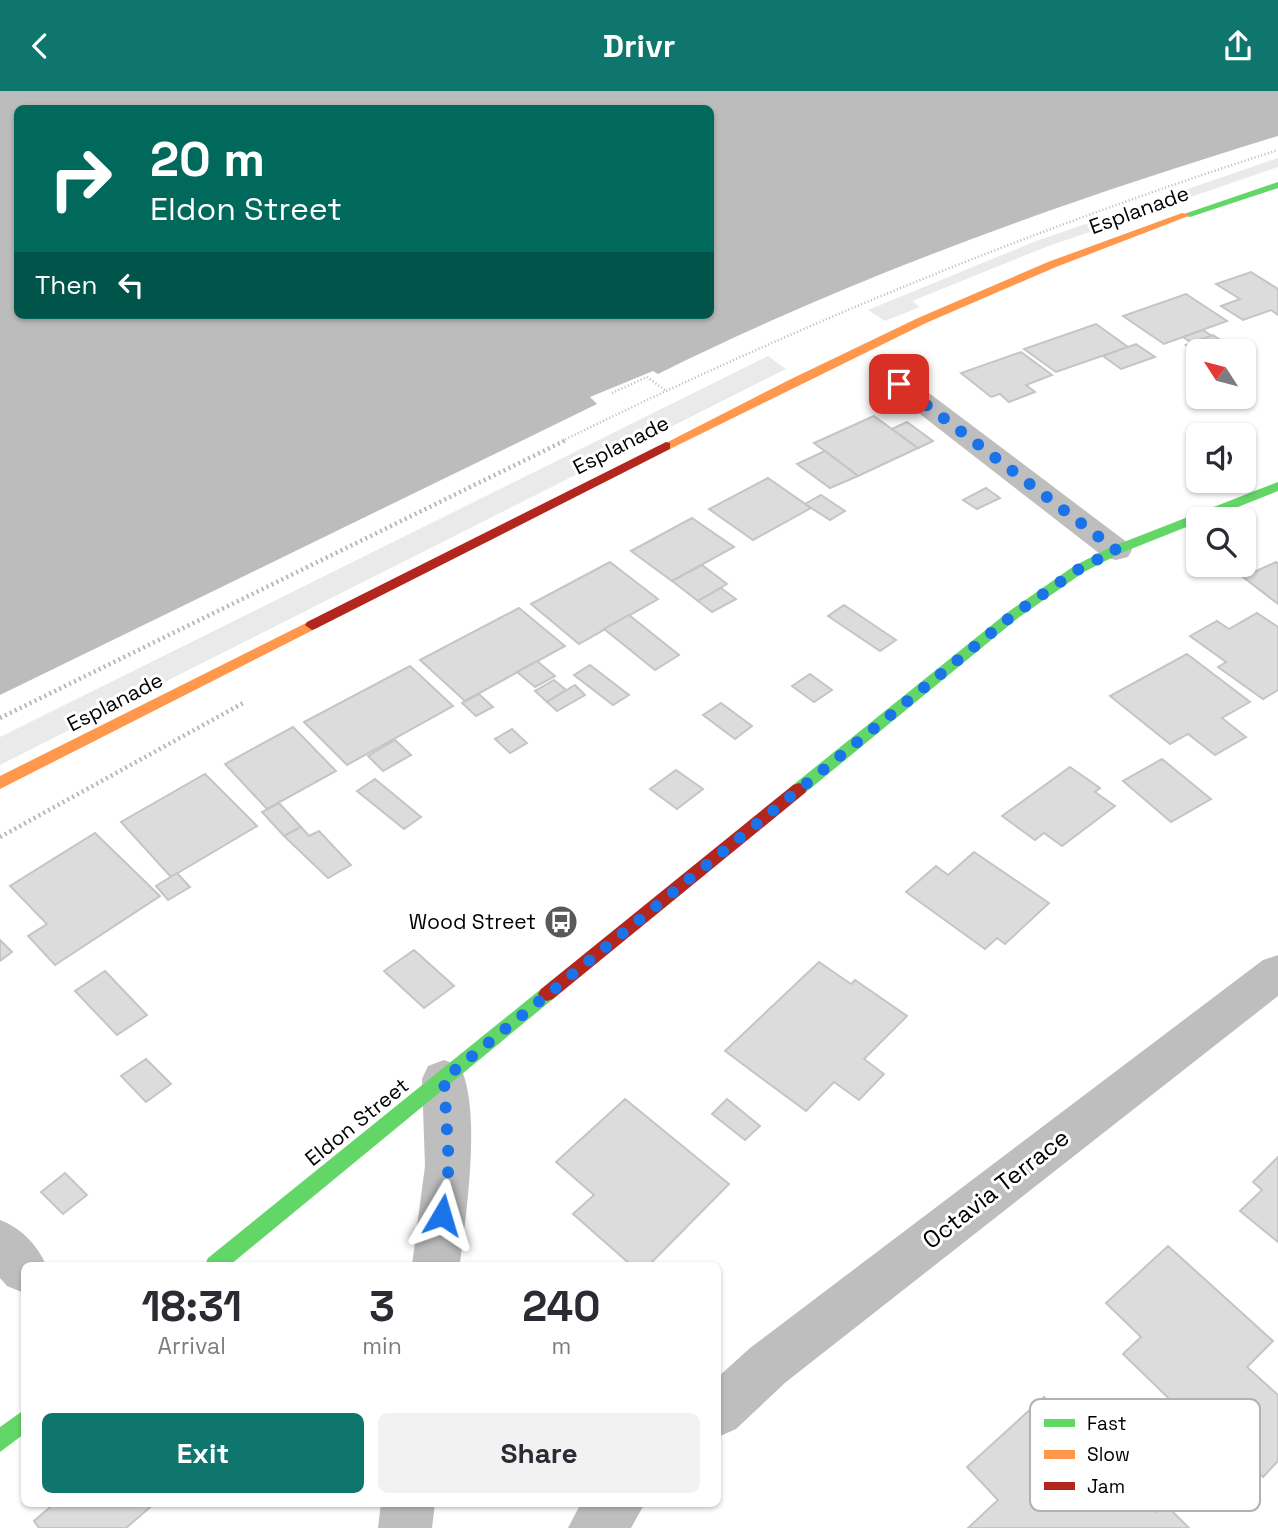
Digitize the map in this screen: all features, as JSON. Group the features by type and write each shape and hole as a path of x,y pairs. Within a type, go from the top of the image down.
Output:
{"street":[{"name":"Esplanade","path":"0,783 848,354 1027,274 1136,232 1278,185"},
{"path":"899,384 1116,550"},
{"name":"Eldon Street","path":"219,1262 1013,615 1079,569 1116,550 1278,486"},
{"name":"Octavia Terrace","path":"721,1408 768,1365 1278,972"},
{"path":"436,1262 449,1166 444,1079"},
{"path":"0,1242 21,1266"},
{"path":"0,1441 21,1424"},
{"path":"405,1528 408,1507"},
{"path":"595,1528 614,1507"}],"path":[{"path":"0,718 666,390 817,320 945,267 1092,211 1278,150"},
{"path":"612,393 647,377 666,390"}],"shaded area":[{"path":"0,91 1278,91 1278,136 1041,214 886,272 733,338 658,374 653,371 590,397 597,404 0,695"},
{"path":"1278,158 1278,167 1046,247 912,301 920,307 885,321 868,310 1036,241"},
{"path":"768,356 786,369 0,765 0,737"}],"building":[{"path":"1251,272 1278,289 1278,315 1271,310 1243,320 1221,306 1240,299 1216,284"},
{"path":"1186,294 1227,321 1164,344 1123,316"},
{"path":"1096,324 1128,347 1056,372 1024,349"},
{"path":"1203,330 1212,336 1203,339 1183,337"},
{"path":"1213,335 1219,339 1202,339"},
{"path":"1136,344 1155,357 1121,369 1103,356"},
{"path":"1021,352 1052,375 1026,385 1035,392 1009,402 1000,394 991,397 961,373"},
{"path":"874,416 918,448 858,476 814,443"},
{"path":"907,422 933,441 918,448 892,429"},
{"path":"825,451 858,476 830,488 797,464"},
{"path":"768,478 811,508 753,540 709,509"},
{"path":"986,488 1000,498 977,509 963,500"},
{"path":"821,495 845,511 830,520 805,504"},
{"path":"692,518 734,547 672,581 631,551"},
{"path":"610,562 658,599 579,644 531,604"},
{"path":"1276,562 1278,564 1278,604 1243,577 1256,577 1256,571"},
{"path":"702,565 727,584 698,601 672,581"},
{"path":"721,588 736,599 712,612 698,601"},
{"path":"844,605 896,640 880,651 828,616"},
{"path":"519,608 565,646 465,701 420,660"},
{"path":"1257,613 1278,627 1278,690 1263,699 1218,667 1226,662 1190,636 1217,621 1229,629"},
{"path":"629,615 679,655 655,670 604,629"},
{"path":"1187,654 1250,702 1222,718 1246,737 1215,755 1188,734 1170,744 1110,696"},
{"path":"537,661 555,676 535,687 517,672"},
{"path":"590,665 629,695 613,705 574,675"},
{"path":"410,666 453,706 347,765 304,722"},
{"path":"810,674 832,690 814,702 792,686"},
{"path":"554,680 566,690 547,702 535,691"},
{"path":"575,685 585,695 557,711 547,702"},
{"path":"479,694 493,707 476,716 462,703"},
{"path":"721,703 752,726 735,739 703,715"},
{"path":"293,727 336,771 267,809 225,764"},
{"path":"512,729 527,743 510,753 495,739"},
{"path":"395,740 411,755 383,771 368,756"},
{"path":"1162,759 1211,799 1171,822 1123,781"},
{"path":"1070,767 1100,788 1095,792 1115,806 1062,846 1044,833 1035,840 1002,816"},
{"path":"676,770 703,789 677,809 650,789"},
{"path":"205,774 257,826 171,877 121,822"},
{"path":"375,779 421,817 404,829 357,791"},
{"path":"279,803 301,827 284,836 262,812"},
{"path":"301,827 309,836 319,831 351,865 328,878 284,836"},
{"path":"95,833 160,896 55,965 28,936 47,924 10,886"},
{"path":"974,852 1049,903 1005,944 997,938 985,949 906,892 936,866 948,875"},
{"path":"177,873 190,887 168,900 156,886"},
{"path":"0,940 12,952 0,961"},
{"path":"414,950 454,986 424,1008 384,971"},
{"path":"819,962 851,984 855,980 907,1016 864,1059 884,1074 859,1100 834,1082 806,1111 725,1051"},
{"path":"105,971 147,1015 117,1035 75,991"},
{"path":"146,1059 171,1084 146,1102 121,1076"},
{"path":"625,1099 729,1184 652,1262 628,1262 573,1214 594,1195 556,1162"},
{"path":"727,1099 760,1126 745,1140 712,1114"},
{"path":"1278,1157 1278,1242 1240,1211 1262,1190 1253,1182"},
{"path":"65,1173 87,1195 63,1214 41,1192"},
{"path":"1168,1246 1273,1341 1247,1367 1278,1395 1278,1461 1263,1477 1260,1474 1260,1399 1169,1399 1123,1354 1141,1337 1106,1303"},
{"path":"1030,1410 1030,1511 1172,1511 1189,1528 968,1528 998,1500 967,1467"},
{"path":"50,1507 150,1507 126,1528 39,1528 34,1521"}],"traffic: fast":[{"path":"1186,215 1278,185"},
{"path":"799,789 1013,615 1079,569 1116,550 1278,486"},
{"path":"219,1262 547,994"},
{"path":"0,1441 21,1424"}],"traffic: slow":[{"path":"666,446 858,351 987,292 1052,264 1186,215"},
{"path":"0,783 312,625"}],"traffic: jam":[{"path":"312,625 666,446"},
{"path":"547,994 799,789"}],"place":[{"name":"Wood Street","path":"561,922"}],"route":[{"path":"442,1215 449,1166 444,1079 1013,615 1079,569 1116,550 899,384"}]}
